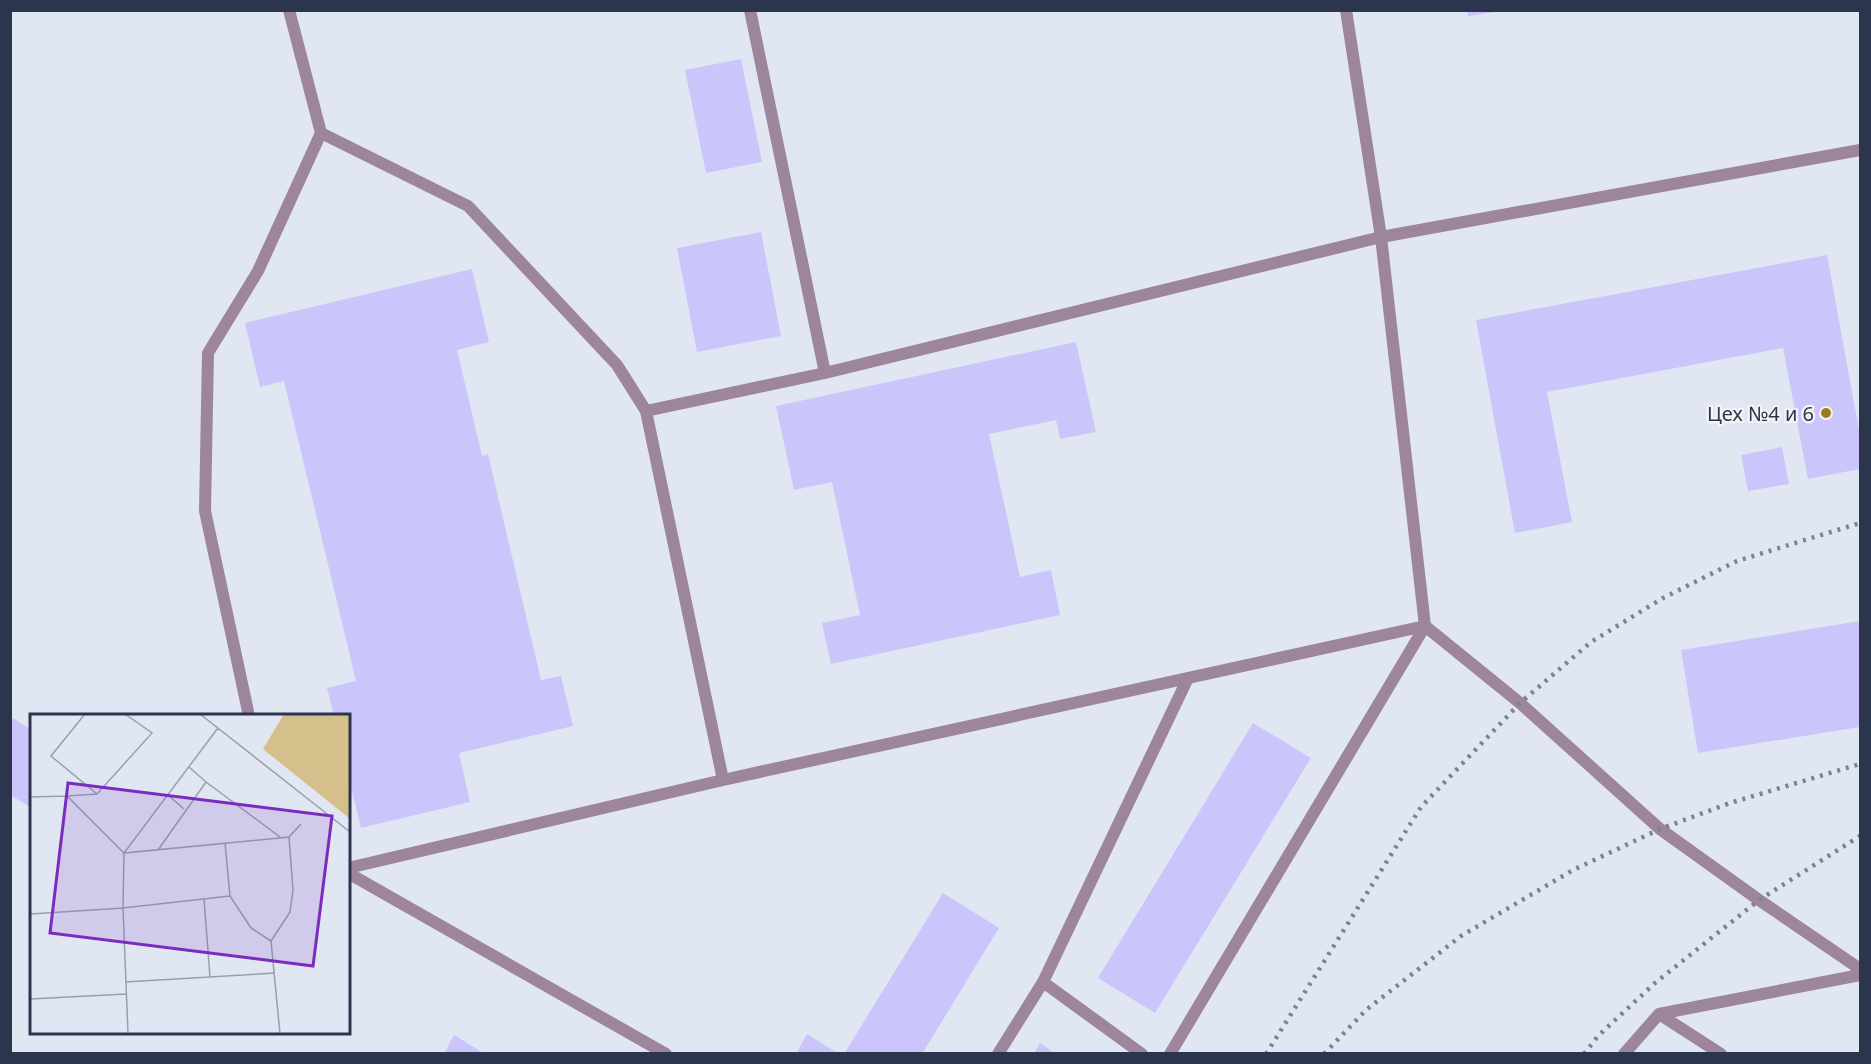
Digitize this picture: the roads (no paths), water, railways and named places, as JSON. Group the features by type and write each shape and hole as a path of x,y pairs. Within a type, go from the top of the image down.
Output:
{"lane":[{"path":"249,714 206,511 208,353 258,271 321,134 290,10"},
{"path":"750,10 825,373"},
{"path":"1170,1053 1425,626 1382,237 1346,10"},
{"path":"321,134 468,206 617,365 646,411 723,780"},
{"path":"646,411 825,373 1382,237 1860,150"},
{"path":"350,868 723,780 1425,626"},
{"path":"1425,626 1520,703 1660,829 1860,969"},
{"path":"998,1053 1043,982 1188,678"},
{"path":"350,874 666,1053"},
{"path":"1624,1053 1659,1014 1860,975"},
{"path":"1043,982 1142,1053"},
{"path":"1659,1014 1721,1053"}],"railway":[{"path":"1266,1054 1421,807 1520,703 1591,642 1663,598 1737,561 1860,523"},
{"path":"1324,1054 1366,1010 1461,936 1573,870 1660,829 1730,803 1860,764"},
{"path":"1584,1054 1598,1036 1655,983 1759,900 1860,836"}],"place":[{"name":"Цех №4 и 6","path":"1826,413"}]}
